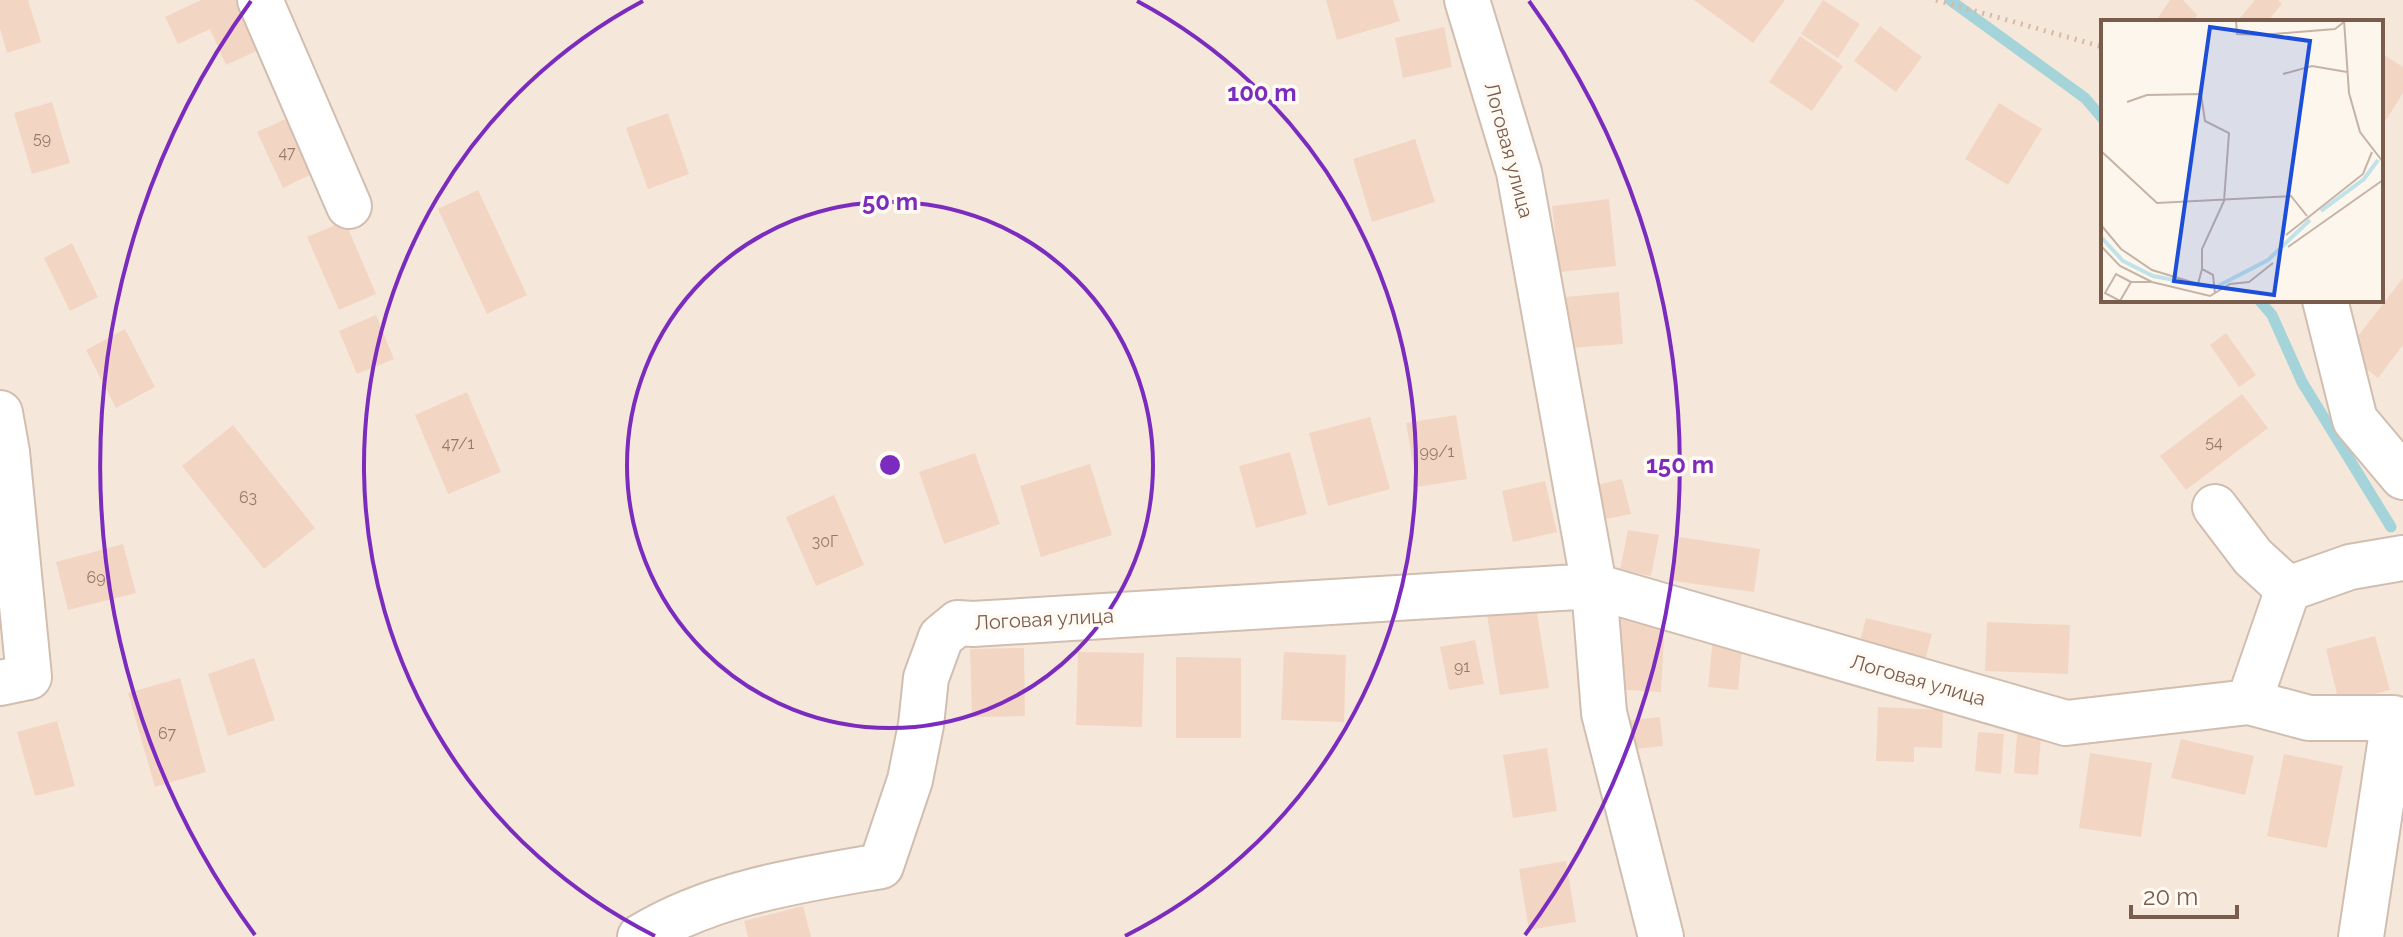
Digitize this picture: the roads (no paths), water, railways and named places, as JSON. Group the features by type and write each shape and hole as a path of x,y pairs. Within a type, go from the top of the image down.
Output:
{"street":[{"path":"260,0 349,206"},
{"name":"Логовая улица","path":"1467,0 1519,172 1594,586 1604,713 1661,937"},
{"path":"2326,302 2355,420 2403,477"},
{"path":"0,413 7,452 15,680"},
{"path":"2215,507 2253,557 2288,589"},
{"path":"2288,589 2350,567 2403,558"},
{"name":"Логовая улица","path":"640,937 667,921 781,883 881,866 910,780 926,678 941,637 958,623 1594,586 2066,723 2249,702 2309,718 2394,718 2361,937"},
{"path":"2249,702 2288,589"}],"waterway":[{"path":"1950,0 2085,98 2101,117"},
{"path":"2261,302 2272,315 2302,382 2391,527"}]}
